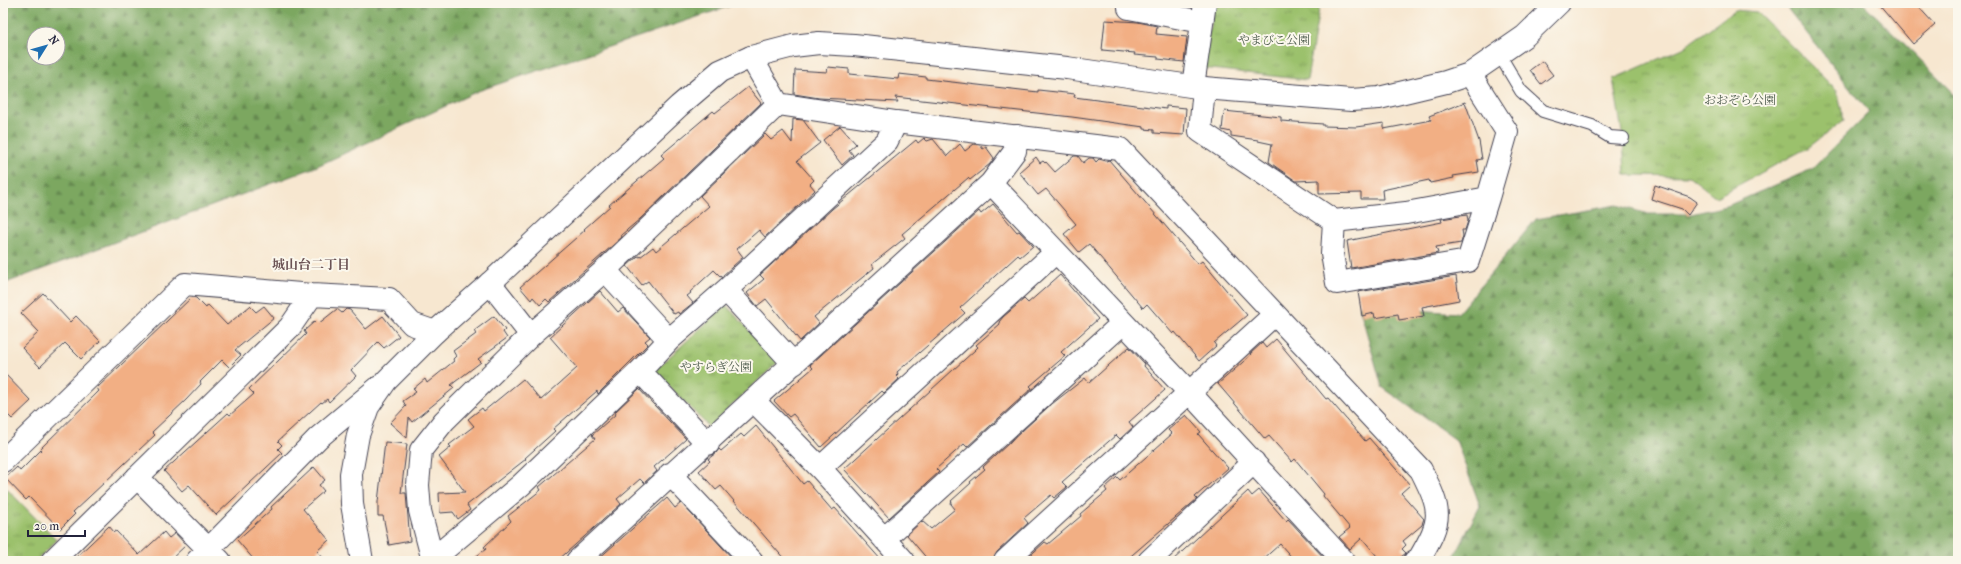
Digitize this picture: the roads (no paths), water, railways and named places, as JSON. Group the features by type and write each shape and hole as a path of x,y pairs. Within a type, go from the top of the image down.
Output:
{"street":[{"path":"137,477 208,557 318,438 386,381 435,332 490,283 679,106 720,71 751,57 793,46 819,43 854,44 1067,68 1199,87 1351,100 1379,98 1446,82 1470,74 1525,36 1559,3"},
{"path":"1129,8 1203,12 1199,87 1200,131 1334,221 1406,213 1488,198"},
{"path":"751,57 778,104"},
{"path":"1334,221 1332,254 1337,284 1468,260 1507,132 1470,74"},
{"path":"778,104 896,122 1120,149 1421,470 1435,498 1437,519 1433,535 1419,558 1415,561"},
{"path":"778,104 605,270 530,335 444,421 421,450 418,485 420,511 433,560 521,485 640,371 669,340 726,290 887,141 896,122"},
{"path":"577,561 670,474 708,444 752,400 794,364 991,183 1016,151 1017,136"},
{"path":"991,183 1189,392 1344,561"},
{"path":"820,468 1056,252"},
{"path":"605,270 669,340"},
{"path":"490,283 530,335"},
{"path":"3,461 185,284 312,295 389,299 412,324 435,332"},
{"path":"726,290 794,364"},
{"path":"52,561 290,327 312,295"},
{"path":"1005,561 1275,314"},
{"path":"884,539 1123,323"},
{"path":"640,371 708,444"},
{"path":"362,561 352,504 351,474 358,435 368,407 386,381"},
{"path":"752,400 820,468 904,561"},
{"path":"1149,561 1254,462"},
{"path":"670,474 752,561"}],"lane":[{"path":"1499,54 1521,91 1544,111 1592,126 1610,137 1623,138"}],"district":[{"name":"城山台二丁目","path":"311,264"}],"park label":[{"name":"やまびこ公園","path":"1274,40"},
{"name":"おおぞら公園","path":"1740,100"},
{"name":"やすらぎ公園","path":"716,367"}]}
